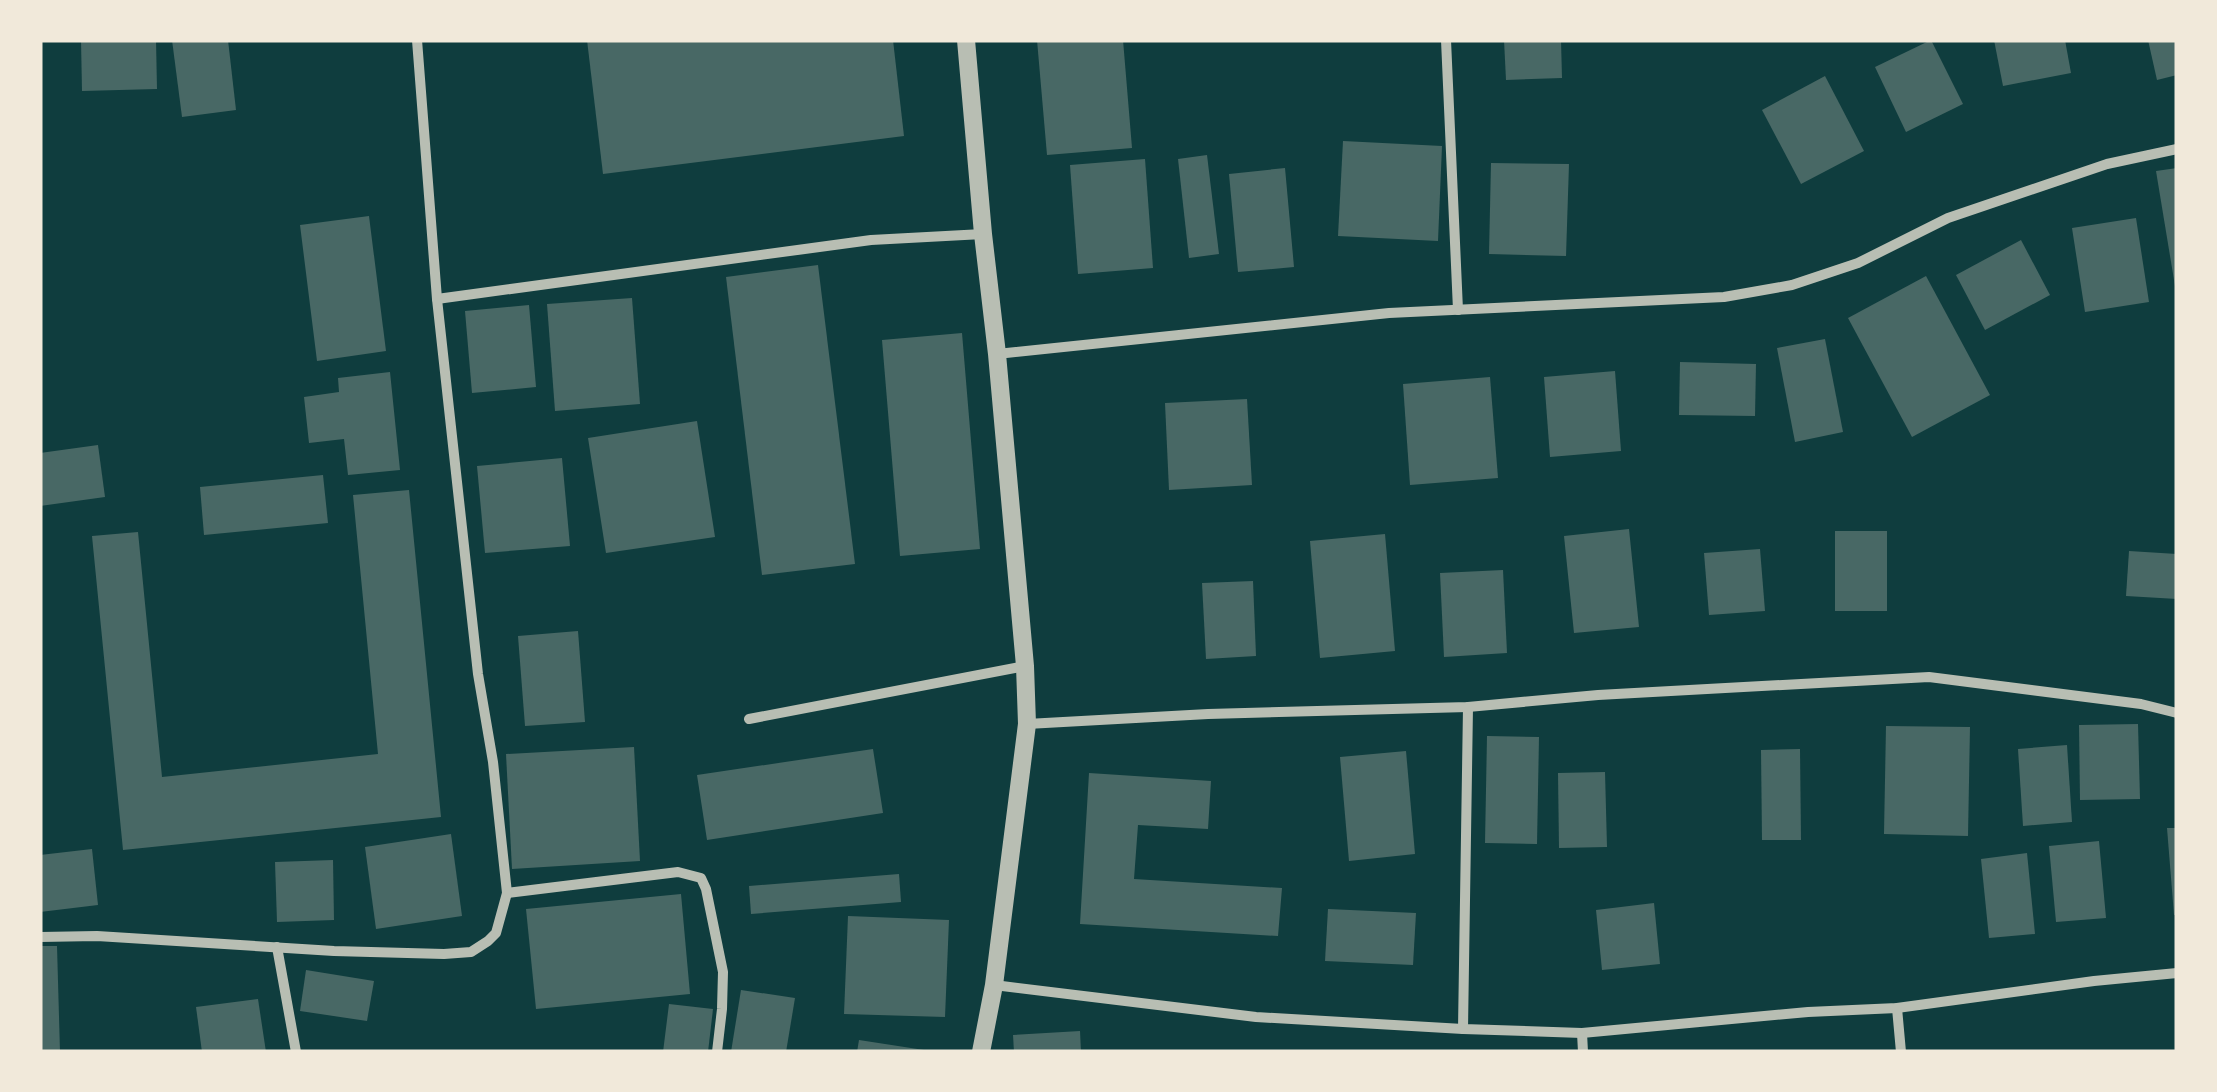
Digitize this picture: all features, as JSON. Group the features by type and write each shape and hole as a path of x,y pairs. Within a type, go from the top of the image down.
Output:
{"street":[{"path":"40,937 97,936 426,954 471,952 496,933 506,893 437,300 417,40"},
{"path":"966,40 1028,724 982,1052"},
{"path":"1446,40 1458,310"},
{"path":"997,354 1389,314 1724,298 1792,285 1858,263 1948,218 2107,164 2177,149"},
{"path":"437,300 871,240 983,234"},
{"path":"749,719 1025,666"},
{"path":"1028,724 1208,714 1468,707 1598,695 1929,677 2141,704 2177,713"},
{"path":"1463,1030 1468,707"},
{"path":"506,893 678,872 701,878 723,972 716,1052"},
{"path":"277,946 296,1052"},
{"path":"994,985 1256,1017 1582,1033 1808,1012 1897,1008 2177,973"},
{"path":"1897,1008 1900,1052"},
{"path":"1582,1033 1583,1052"}],"building":[{"path":"81,40 156,40 157,89 82,91"},
{"path":"172,40 228,40 236,110 182,117"},
{"path":"587,40 893,40 904,136 603,174"},
{"path":"1037,40 1123,40 1132,148 1047,155"},
{"path":"1504,40 1561,40 1562,78 1506,80"},
{"path":"1931,40 1963,104 1906,132 1875,67"},
{"path":"1994,40 2065,40 2071,73 2003,86"},
{"path":"2148,40 2177,40 2177,75 2157,80"},
{"path":"1825,76 1864,151 1801,184 1762,110"},
{"path":"1343,141 1442,146 1438,241 1338,236"},
{"path":"1207,155 1219,254 1189,258 1178,159"},
{"path":"1145,159 1153,268 1078,274 1070,165"},
{"path":"1491,163 1569,164 1566,256 1489,254"},
{"path":"1285,168 1294,267 1238,272 1229,174"},
{"path":"2177,168 2177,286 2175,286 2156,171"},
{"path":"369,216 386,351 317,361 300,225"},
{"path":"2136,218 2149,302 2085,312 2072,228"},
{"path":"2021,240 2050,295 1985,330 1956,275"},
{"path":"818,265 855,564 762,575 726,277"},
{"path":"1926,276 1990,395 1912,437 1848,318"},
{"path":"632,298 640,404 555,411 547,304"},
{"path":"529,305 536,387 472,393 465,311"},
{"path":"962,333 980,549 900,556 882,340"},
{"path":"1825,339 1843,432 1795,442 1777,348"},
{"path":"1680,362 1756,364 1755,416 1679,415"},
{"path":"1615,371 1621,451 1550,457 1544,377"},
{"path":"390,372 400,470 348,475 344,439 309,443 304,397 339,392 338,378"},
{"path":"1490,377 1498,478 1410,485 1403,384"},
{"path":"1247,399 1252,485 1169,490 1165,403"},
{"path":"697,421 715,537 606,553 588,438"},
{"path":"98,445 105,497 40,506 40,453"},
{"path":"562,458 570,546 485,553 477,466"},
{"path":"323,475 328,523 204,535 200,487"},
{"path":"409,490 441,817 123,850 92,536 138,532 162,777 378,754 353,495"},
{"path":"1629,529 1639,627 1574,633 1564,536"},
{"path":"1835,531 1887,531 1887,611 1835,611"},
{"path":"1385,534 1395,651 1320,658 1310,541"},
{"path":"1760,549 1765,611 1709,615 1704,553"},
{"path":"2129,551 2177,554 2177,599 2126,596"},
{"path":"1503,570 1507,653 1444,657 1440,573"},
{"path":"1253,581 1256,656 1206,659 1202,583"},
{"path":"578,631 585,722 525,726 518,636"},
{"path":"2138,724 2140,799 2080,800 2079,725"},
{"path":"1886,726 1970,727 1968,836 1884,834"},
{"path":"1487,736 1539,737 1537,844 1485,843"},
{"path":"2067,745 2072,822 2023,826 2018,749"},
{"path":"634,747 640,861 512,869 506,754"},
{"path":"873,749 883,813 707,840 697,775"},
{"path":"1800,749 1801,840 1762,840 1761,750"},
{"path":"1406,751 1415,854 1349,861 1340,757"},
{"path":"1605,772 1607,847 1559,848 1558,773"},
{"path":"1089,773 1211,781 1208,829 1138,825 1134,879 1282,888 1278,936 1080,924"},
{"path":"2167,828 2177,828 2177,915 2174,915"},
{"path":"451,834 462,916 376,929 365,847"},
{"path":"2099,841 2106,918 2056,922 2049,846"},
{"path":"92,849 98,905 40,912 40,855"},
{"path":"2027,853 2035,934 1989,938 1981,859"},
{"path":"333,860 334,920 277,922 275,862"},
{"path":"899,874 901,902 751,914 749,886"},
{"path":"681,894 690,994 536,1009 526,909"},
{"path":"1654,903 1660,964 1602,970 1596,910"},
{"path":"1328,909 1416,913 1413,965 1325,961"},
{"path":"848,916 949,920 945,1017 844,1014"},
{"path":"40,946 57,946 60,1052 40,1052"},
{"path":"306,970 374,981 367,1021 300,1011"},
{"path":"741,990 795,998 786,1052 731,1052"},
{"path":"258,999 266,1052 202,1052 196,1007"},
{"path":"669,1004 713,1009 708,1052 663,1052"},
{"path":"1080,1031 1081,1052 1014,1052 1013,1035"},
{"path":"859,1040 924,1050 857,1052"}]}
